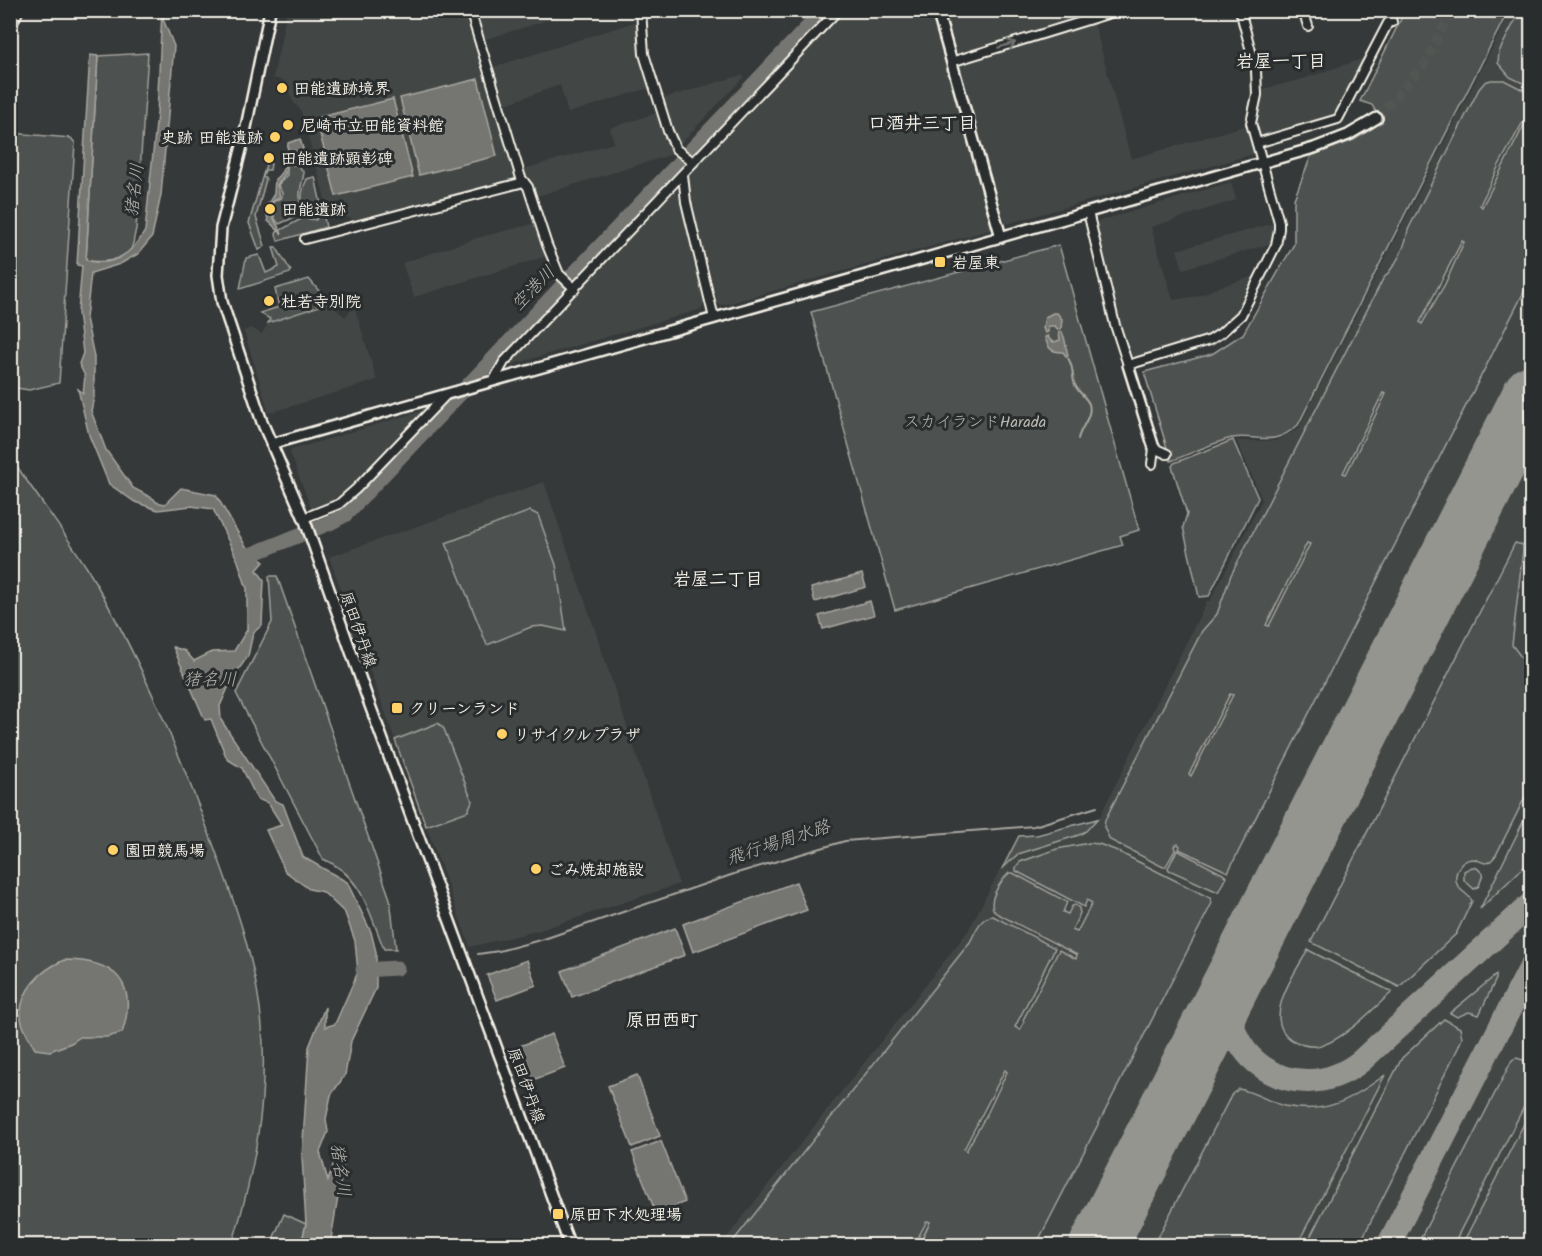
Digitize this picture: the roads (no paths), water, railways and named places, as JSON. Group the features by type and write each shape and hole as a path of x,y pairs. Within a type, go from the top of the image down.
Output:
{"street":[{"path":"10,29 19,10"},
{"name":"原田伊丹線","path":"270,10 246,131 221,228 218,258 222,302 271,444 312,539 368,700 570,1245"},
{"path":"470,10 524,182 547,245 561,276 573,288"},
{"path":"641,10 644,54 668,131 676,149 692,161"},
{"path":"490,381 504,362 573,288 683,175 692,161 838,10"},
{"path":"937,10 1001,237"},
{"path":"951,62 1120,10"},
{"path":"1128,365 1210,340 1221,333 1241,315 1276,245 1279,222 1251,123 1257,95 1256,70 1240,10"},
{"path":"1303,10 1308,26"},
{"path":"1257,143 1338,119 1390,22 1388,10"},
{"path":"271,444 1263,162 1348,135 1377,118"},
{"path":"683,175 686,202 714,318"},
{"path":"305,239 524,182"},
{"path":"1088,212 1115,325 1154,448 1152,464"},
{"path":"304,520 339,504 447,394"},
{"path":"1154,448 1167,454"}],"water":[{"name":"猪名川","path":"162,11 166,11 163,19 174,46 161,195 152,237 138,254 120,264 91,273 86,318 94,357 94,398 91,411 106,450 133,488 156,502 165,504 181,488 216,495 245,545 264,562 257,570 264,580 262,625 253,633 248,656 232,679 220,706 221,720 275,801 283,804 303,857 347,882 371,932 376,952 376,988 351,1041 345,1075 331,1095 326,1119 328,1132 320,1152 328,1181 336,1156 345,1155 330,1245 301,1245 306,1224 302,1157 309,1047 325,1007 325,1027 335,1024 358,972 355,941 345,913 323,892 309,889 285,871 266,830 282,825 268,803 257,799 242,768 227,759 211,719 205,720 173,647 185,651 194,661 212,652 234,651 247,630 247,589 238,561 213,509 191,506 158,510 135,502 109,484 89,435 78,389 83,393 85,376 79,364 83,353 78,312 82,266 77,265 90,55 98,56 86,260 104,262 121,257 128,252 145,231 157,114"},
{"path":"478,79 497,156 419,175 400,98"},
{"path":"393,99 413,177 336,196 316,118"},
{"path":"300,139 304,152 289,156 285,174 277,185 280,196 271,203 273,216 282,234 268,221 266,207 274,194 275,179 284,167 288,143"},
{"path":"1057,313 1062,319 1061,329 1048,326 1048,332 1045,333 1043,328 1045,317"},
{"path":"1062,332 1068,355 1066,356 1063,352 1050,349 1045,337 1048,336 1054,342 1060,340 1059,333"},
{"path":"862,574 866,587 815,602 811,588"},
{"path":"870,601 874,615 823,629 819,616"},
{"path":"796,882 807,910 693,952 683,924"},
{"path":"675,928 685,955 572,997 562,971"},
{"path":"64,960 97,964 119,977 125,987 127,1000 122,1033 107,1037 80,1037 50,1051 35,1049 26,1034 21,1018 21,1008 33,982 47,969"},
{"path":"527,960 536,985 497,1000 487,975"},
{"path":"552,1034 565,1068 530,1081 517,1047"},
{"path":"637,1075 660,1136 632,1147 608,1086"},
{"path":"661,1141 685,1202 656,1213 632,1152"}],"waterway":[{"name":"空港川","path":"245,557 345,515 824,10"},
{"path":"1068,358 1075,385 1088,401 1090,408 1078,439"},
{"name":"飛行場周水路","path":"478,954 544,939 737,873 845,841 1034,826 1097,807"},
{"name":"飛行場周水路","path":"363,970 397,968"}],"tunnel":[{"path":"1377,118 1424,65 1452,10"}],"place":[{"name":"田能遺跡境界","path":"282,88"},
{"name":"尼崎市立田能資料館","path":"288,125"},
{"name":"史跡 田能遺跡","path":"275,137"},
{"name":"田能遺跡顕彰碑","path":"269,158"},
{"name":"田能遺跡","path":"270,209"},
{"name":"岩屋東","path":"940,262"},
{"name":"杜若寺別院","path":"269,301"},
{"name":"クリーンランド","path":"397,708"},
{"name":"リサイクルプラザ","path":"502,734"},
{"name":"園田競馬場","path":"113,850"},
{"name":"ごみ焼却施設","path":"536,869"},
{"name":"原田下水処理場","path":"558,1214"}],"district":[{"name":"岩屋一丁目","path":"1281,61"},
{"name":"口酒井三丁目","path":"922,123"},
{"name":"岩屋二丁目","path":"718,579"},
{"name":"原田西町","path":"662,1020"}],"park label":[{"name":"スカイランドHarada","path":"975,421"}]}
